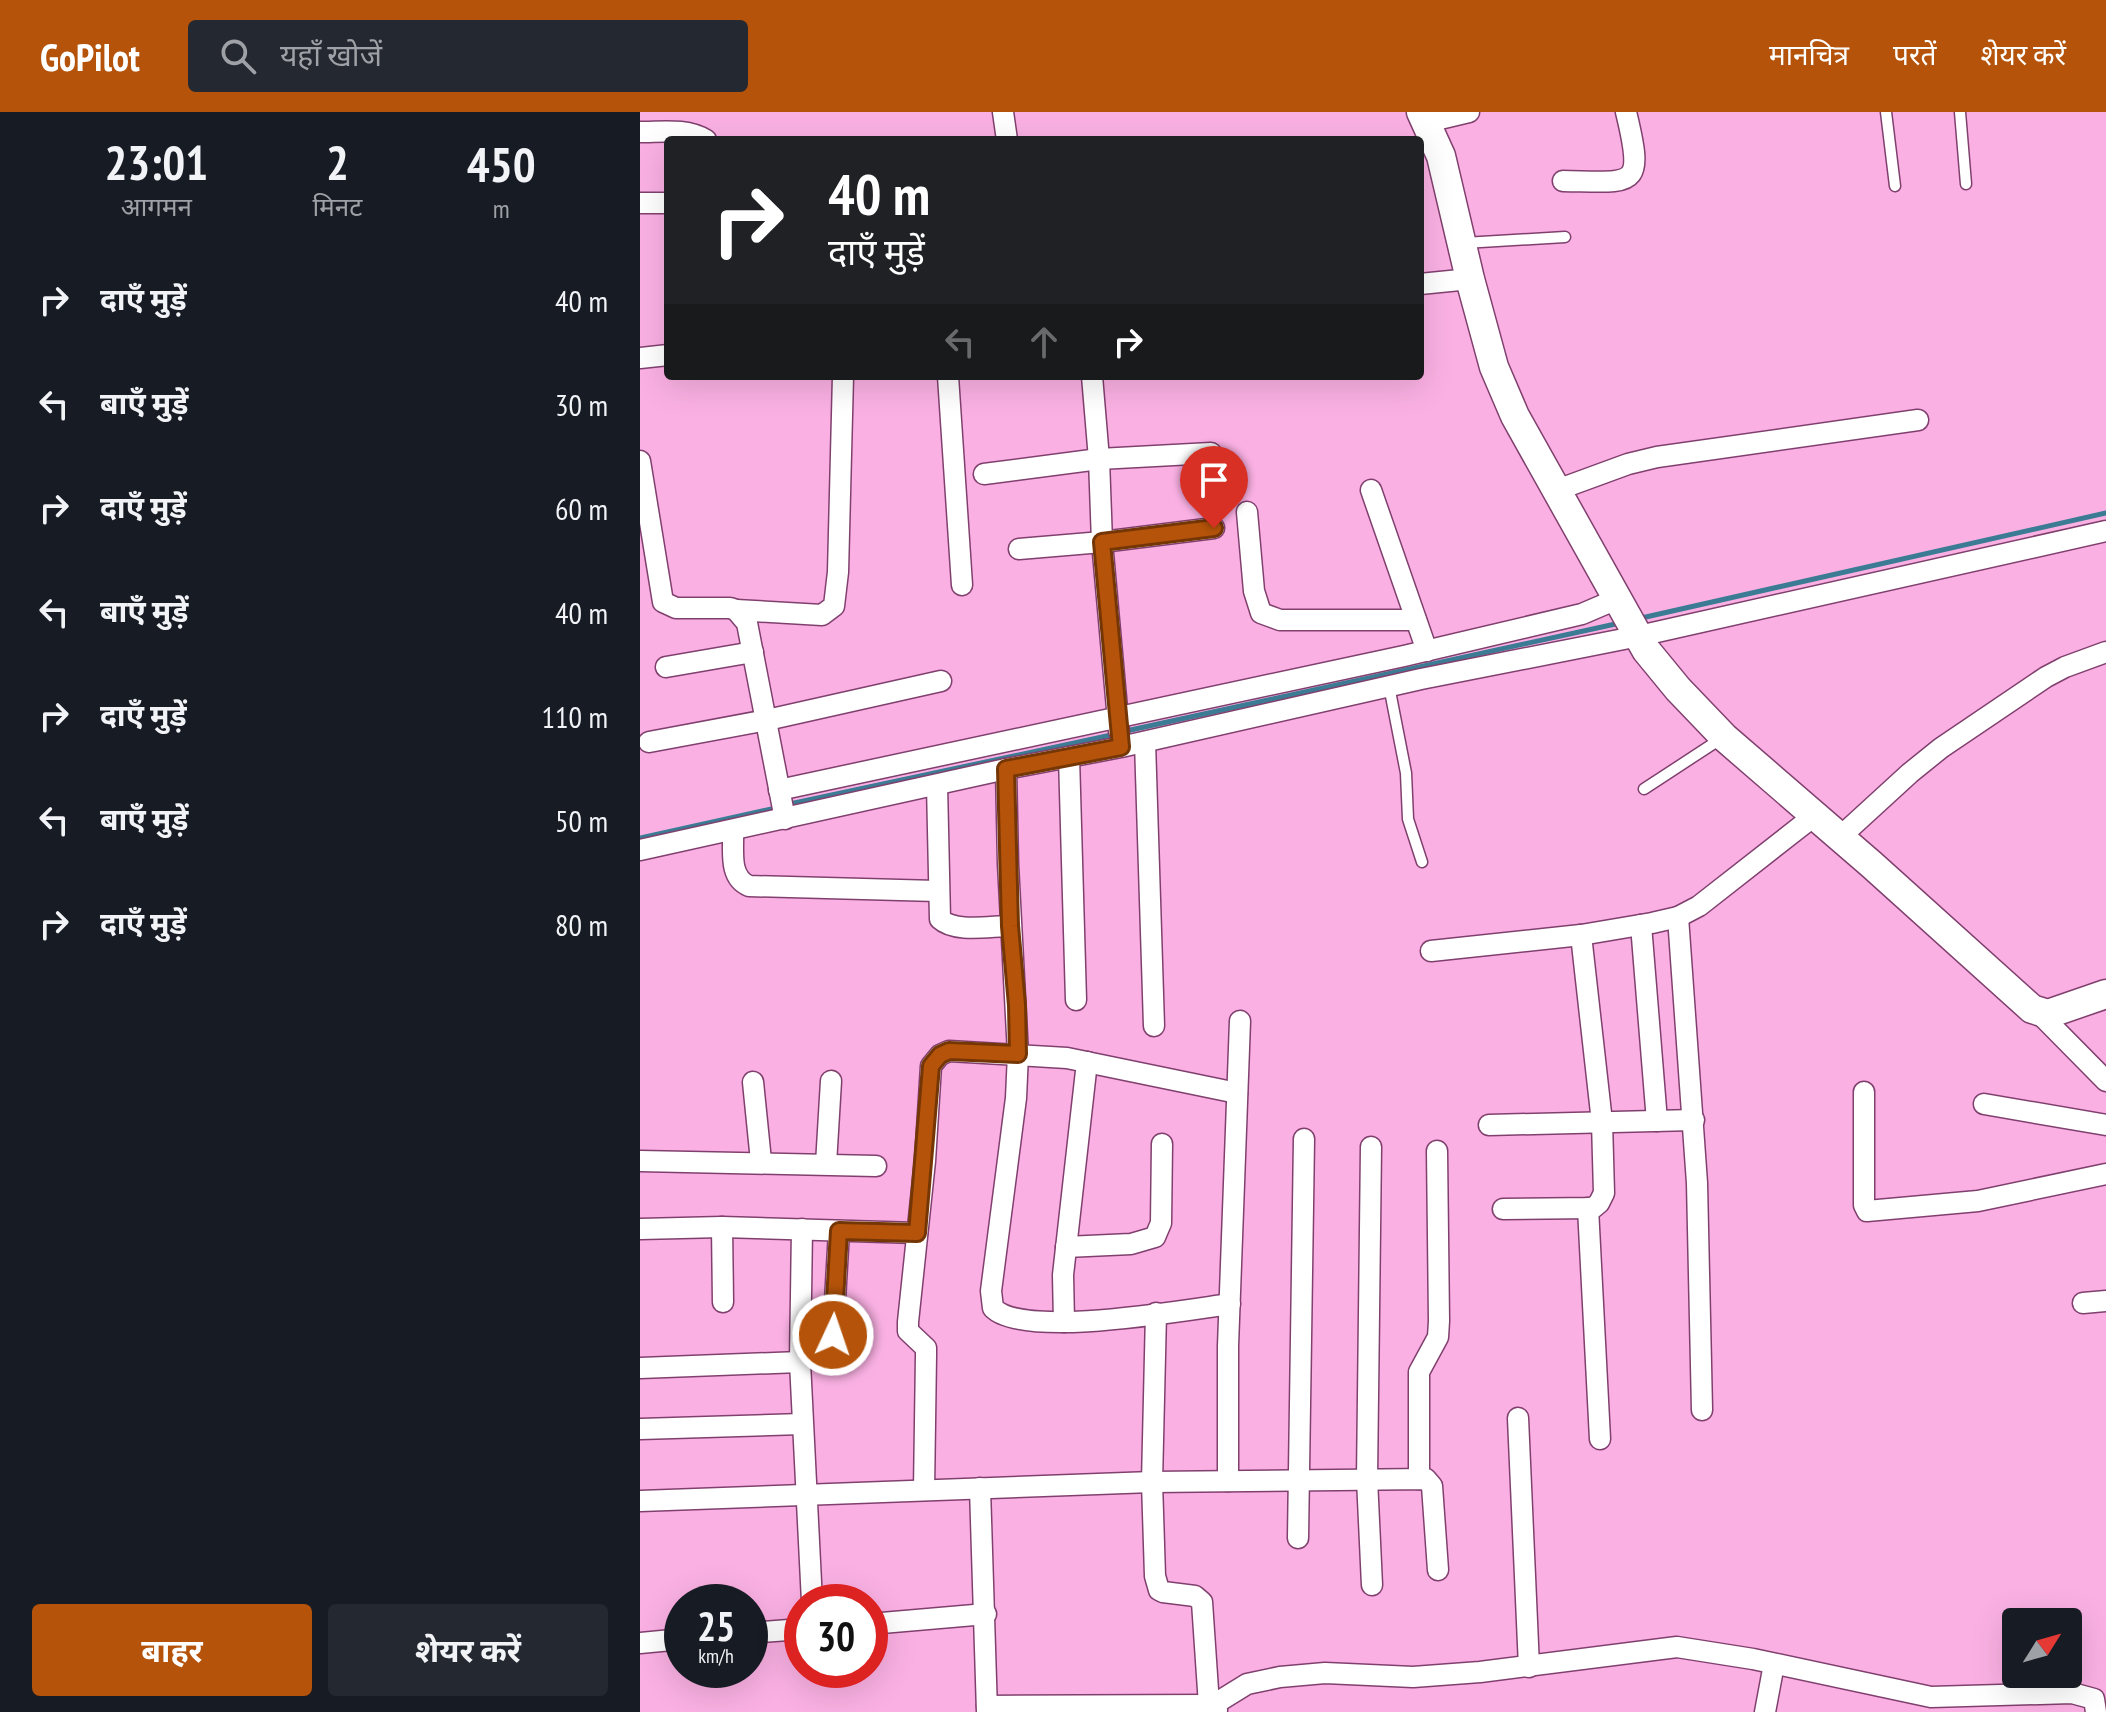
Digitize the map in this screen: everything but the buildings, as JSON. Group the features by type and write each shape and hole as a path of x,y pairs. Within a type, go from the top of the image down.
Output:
{"street":[{"path":"1003,112 1006,136"},
{"path":"1469,112 1424,117 1441,156 1494,367 1515,416 1627,616 1678,689 1724,737 2038,1012 2106,1081"},
{"path":"1563,181 1619,182 1629,177 1635,170 1636,160 1626,112"},
{"path":"640,132 681,132 701,136"},
{"path":"640,203 664,203"},
{"path":"1424,284 1470,279"},
{"path":"640,358 664,355"},
{"path":"640,461 663,602 676,608 822,615 834,606 838,572 843,380"},
{"path":"948,380 962,585"},
{"path":"1092,380 1102,542 1120,733"},
{"path":"1557,490 1649,459 1918,420"},
{"path":"984,474 1099,459 1211,453"},
{"path":"1371,490 1427,651"},
{"path":"1247,512 1254,591 1261,613 1280,620 1416,620"},
{"path":"1019,549 1214,528"},
{"path":"782,805 937,785 1069,757 1120,733 1145,742 1389,686 1627,616 2106,531"},
{"path":"736,610 747,623 782,805"},
{"path":"640,850 733,830 782,805 1120,733 1427,651 1582,614 1627,616"},
{"path":"666,667 753,652"},
{"path":"1839,838 1941,748 2046,677 2106,652"},
{"path":"649,742 767,720 941,681"},
{"path":"1145,742 1154,1026"},
{"path":"1069,757 1076,1000"},
{"path":"1006,769 1010,926 1018,1054 1016,1098 991,1301 998,1313 1009,1317 1064,1322 1088,1322 1230,1304"},
{"path":"937,785 940,919 946,925 1010,926"},
{"path":"1431,951 1581,935 1678,917 1699,906 1814,816"},
{"path":"733,830 734,870 741,882 749,886 937,891"},
{"path":"1678,917 1694,1120 1702,1410"},
{"path":"1641,925 1657,1121"},
{"path":"1503,1209 1588,1208 1599,1203 1604,1193 1602,1122 1581,935"},
{"path":"2038,1012 2048,1014 2106,994"},
{"path":"1228,1481 1230,1304 1240,1021"},
{"path":"924,1490 926,1348 908,1331 931,1066 940,1055 949,1051 1018,1054 1087,1062 1237,1093"},
{"path":"1064,1322 1063,1275 1087,1062"},
{"path":"826,1164 831,1081"},
{"path":"753,1082 761,1161"},
{"path":"1864,1092 1864,1205 1869,1212 1978,1201 2106,1174"},
{"path":"1984,1104 2106,1125"},
{"path":"1489,1125 1694,1120"},
{"path":"1298,1538 1304,1139"},
{"path":"1066,1247 1131,1244 1155,1237 1161,1223 1162,1144"},
{"path":"1371,1147 1367,1479 1372,1585"},
{"path":"1419,1479 1419,1372 1438,1337 1439,1321 1437,1151"},
{"path":"640,1161 761,1161 876,1166"},
{"path":"1588,1208 1600,1439"},
{"path":"640,1229 722,1227 917,1233"},
{"path":"722,1227 723,1302"},
{"path":"802,1229 800,1362 811,1584"},
{"path":"833,1335 839,1231"},
{"path":"2083,1303 2106,1301"},
{"path":"1156,1313 1152,1482 1157,1585 1163,1592 1195,1596 1202,1602 1213,1707"},
{"path":"640,1368 800,1362"},
{"path":"1518,1418 1529,1667"},
{"path":"640,1429 802,1424"},
{"path":"640,1501 1152,1482 1419,1479 1430,1480 1432,1486 1438,1570"},
{"path":"980,1488 987,1709 1213,1707 1247,1684 1280,1677 1325,1673 1413,1677 1529,1667 1677,1647 1931,1697 2072,1693 2094,1699 2096,1712"},
{"path":"888,1622 986,1614"},
{"path":"640,1643 664,1641"},
{"path":"1765,1712 1774,1664"}],"lane":[{"path":"1886,112 1895,186"},
{"path":"1960,112 1966,184"},
{"path":"1462,243 1565,237"},
{"path":"1389,686 1406,773 1408,819 1422,862"},
{"path":"1644,789 1724,737"}],"waterway":[{"path":"1637,619 2106,513"},
{"path":"1126,731 1620,623"},
{"path":"785,805 1116,734"},
{"path":"640,838 776,808"}],"route":[{"path":"833,1335 839,1231 917,1233 931,1066 940,1055 949,1051 1018,1054 1010,926 1006,769 1121,747 1102,542 1214,528"}]}
